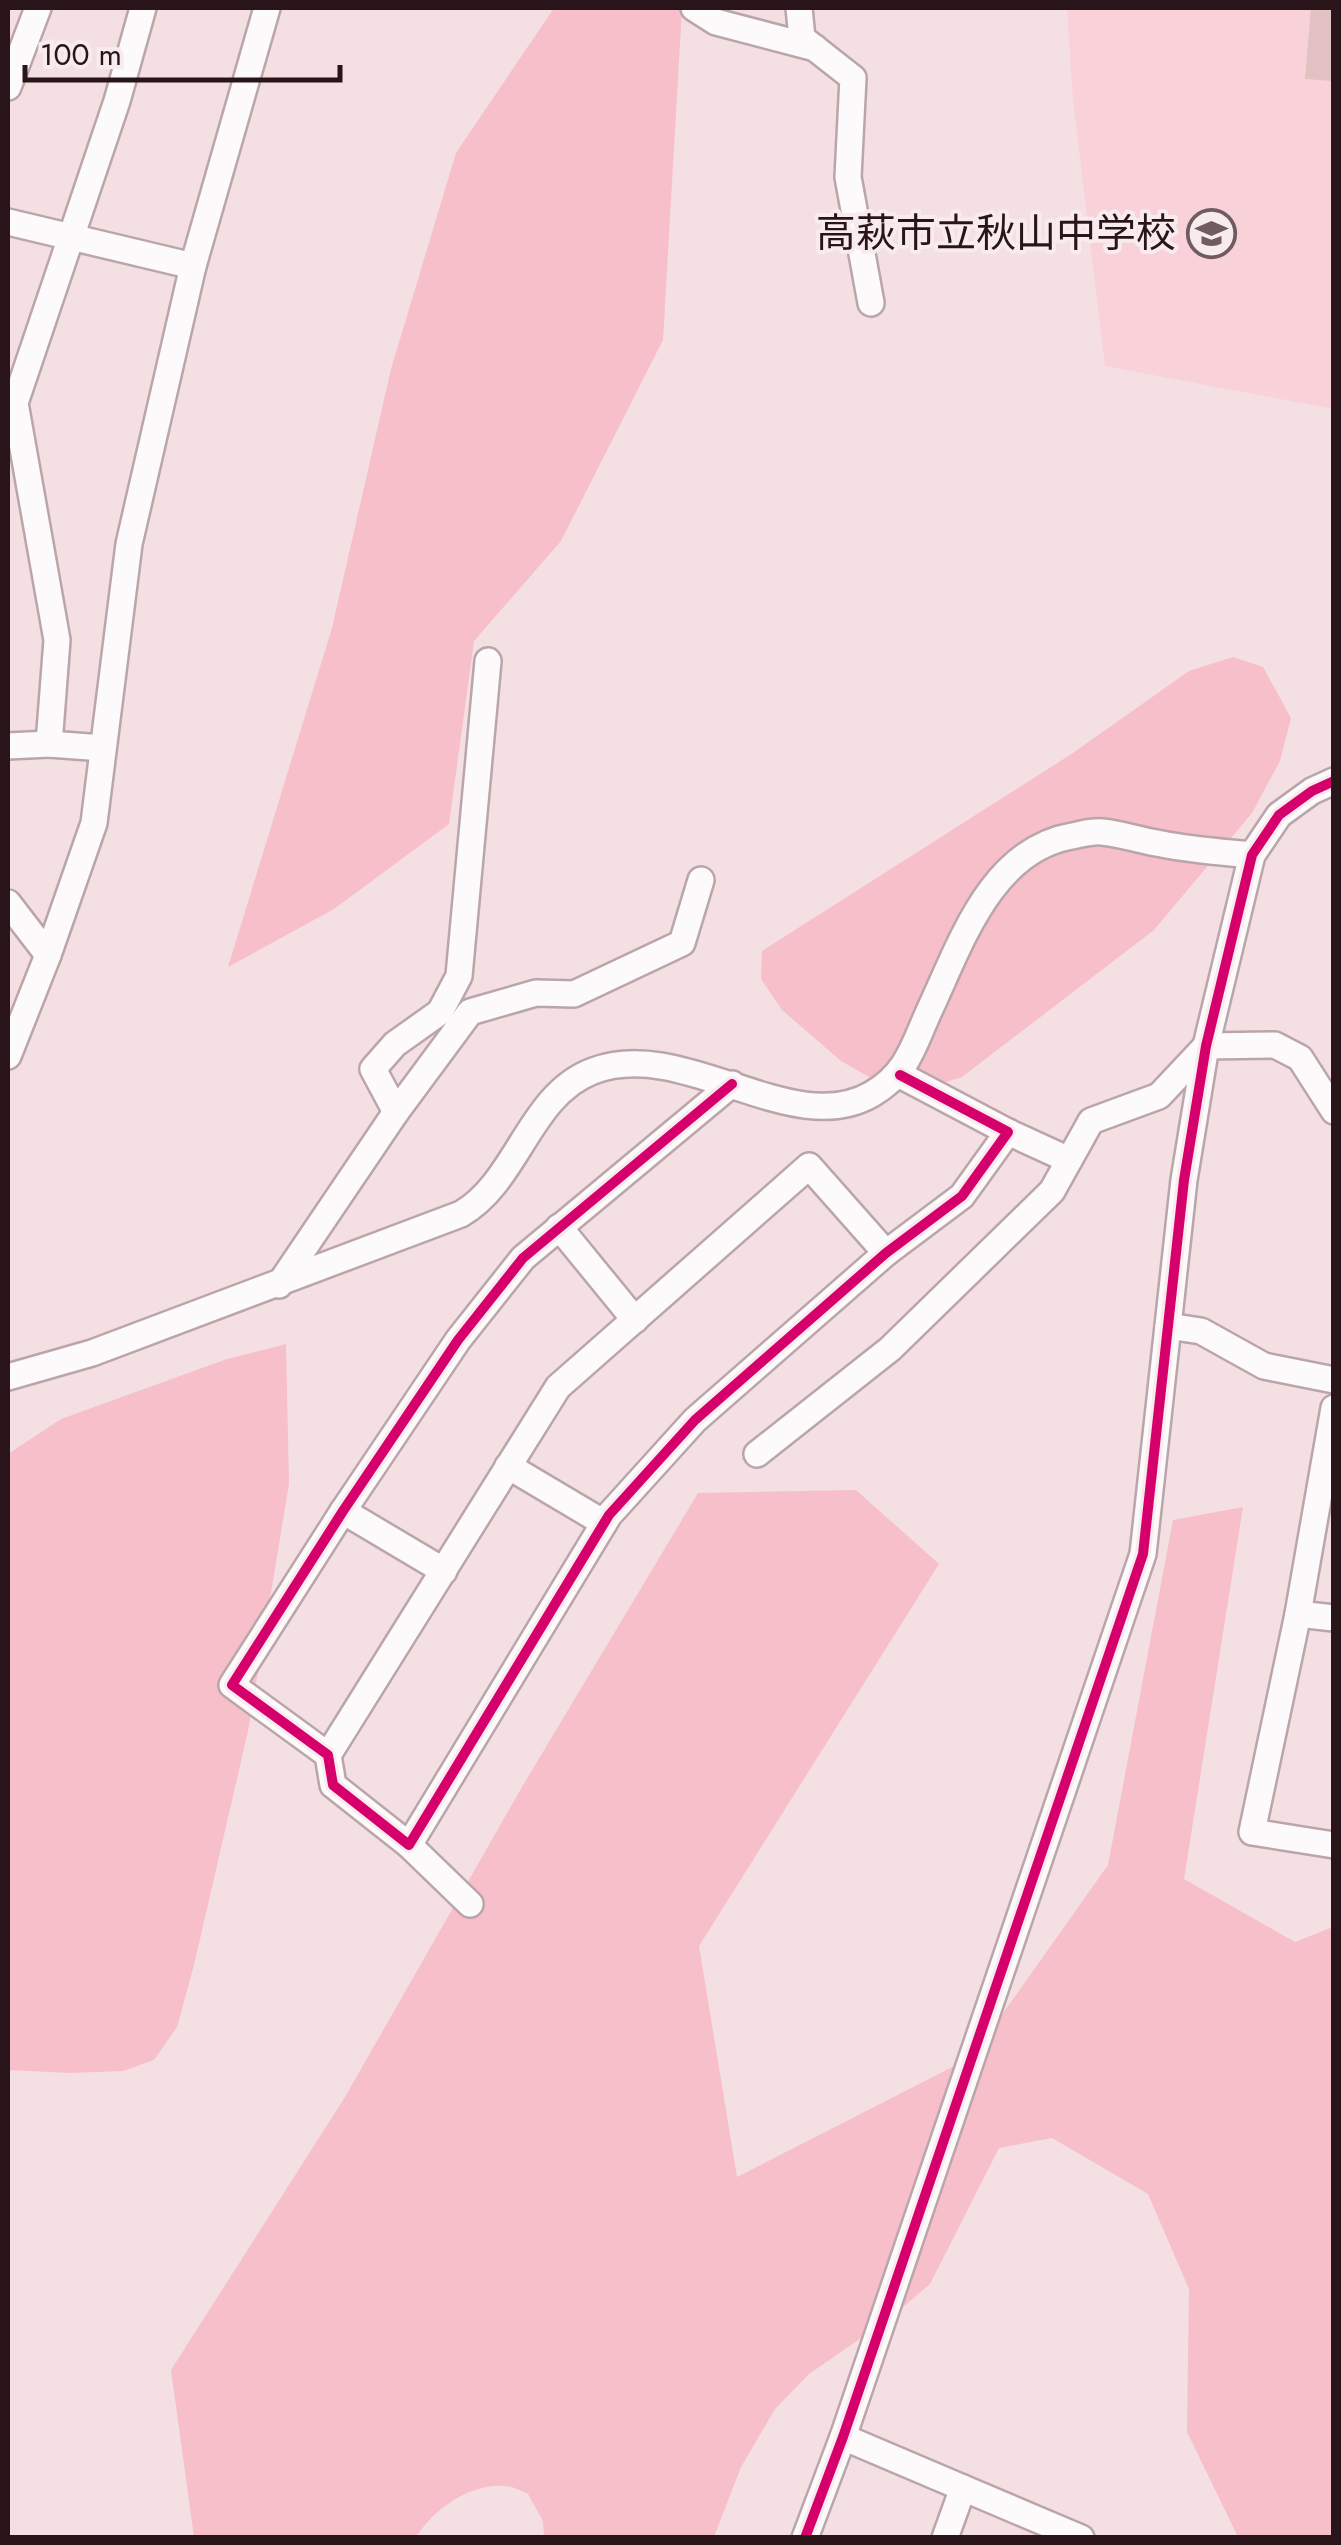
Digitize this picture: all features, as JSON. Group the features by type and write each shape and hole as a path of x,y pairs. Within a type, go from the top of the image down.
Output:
{"street":[{"path":"8,87 38,8"},
{"path":"49,744 56,640 16,457 15,403 117,101 143,8"},
{"path":"8,1056 94,824 129,544 194,266 267,8"},
{"path":"694,8 716,22 814,48"},
{"path":"799,8 802,38 853,78 848,177 870,303"},
{"path":"8,222 194,266"},
{"path":"396,1112 373,1069 395,1044 440,1012 458,976 488,661"},
{"path":"8,746 102,748"},
{"path":"805,2538 843,2437 1143,1554 1184,1180 1206,1046 1252,856 1280,815 1312,791 1334,782"},
{"path":"8,1377 92,1352 280,1285 443,1222 478,1204 499,1180 544,1110 590,1072 622,1063 652,1064 803,1106 850,1105 900,1075 974,913 1020,857 1049,840 1100,831 1166,845 1252,856"},
{"path":"280,1285 396,1112 470,1012 536,992 574,994 682,942 701,880"},
{"path":"8,903 48,955"},
{"path":"757,1454 890,1348 1052,1192 1091,1121 1159,1096 1206,1046 1275,1045 1300,1058 1334,1111"},
{"path":"900,1075 1069,1160"},
{"path":"328,1756 232,1684 458,1340 523,1258 732,1084"},
{"path":"410,1845 604,1523 695,1420 886,1253 962,1196 1008,1132"},
{"path":"470,1904 410,1845 333,1785 328,1756 558,1387 809,1166 886,1253"},
{"path":"559,1227 635,1320"},
{"path":"1168,1326 1201,1331 1264,1366 1334,1380"},
{"path":"1334,1408 1325,1510 1298,1614 1252,1832 1334,1845"},
{"path":"508,1466 604,1523"},
{"path":"343,1511 444,1571"},
{"path":"1298,1614 1334,1618"},
{"path":"843,2437 1082,2538"},
{"path":"945,2538 963,2488"}],"shaded area":[{"path":"554,8 682,8 663,340 561,541 474,641 449,824 334,909 228,967 332,628 391,369 456,153"},
{"name":"高萩市立秋山中学校","path":"1067,8 1333,8 1333,409 1105,366 1073,100"},
{"path":"1233,657 1263,667 1291,718 1280,761 1252,813 1154,930 962,1077 915,1092 896,1092 841,1061 782,1010 761,979 762,951 1070,755 1189,671"},
{"path":"286,1344 289,1484 248,1731 177,2027 154,2060 123,2071 8,2070 8,1454 61,1419 227,1359"},
{"path":"856,1490 939,1564 699,1946 737,2177 972,2057 1108,1865 1173,1520 1243,1507 1184,1879 1295,1942 1333,1927 1333,2537 1238,2537 1187,2432 1189,2289 1148,2194 1052,2138 999,2148 930,2284 890,2318 809,2374 775,2409 741,2467 714,2537 544,2537 543,2521 528,2494 492,2486 454,2500 416,2537 194,2537 171,2370 345,2097 522,1787 698,1493"}],"building":[{"path":"1311,8 1334,8 1334,81 1305,79"}],"cycle path":[{"path":"805,2538 843,2437 1143,1554 1184,1180 1206,1046 1252,855 1279,815 1312,791 1334,781"},
{"path":"732,1084 523,1258 458,1340 232,1685 328,1755 333,1785 409,1845 609,1515 695,1420 886,1253 962,1196 1008,1132 900,1075"}],"place":[{"name":"高萩市立秋山中学校","path":"1211,233"}]}
